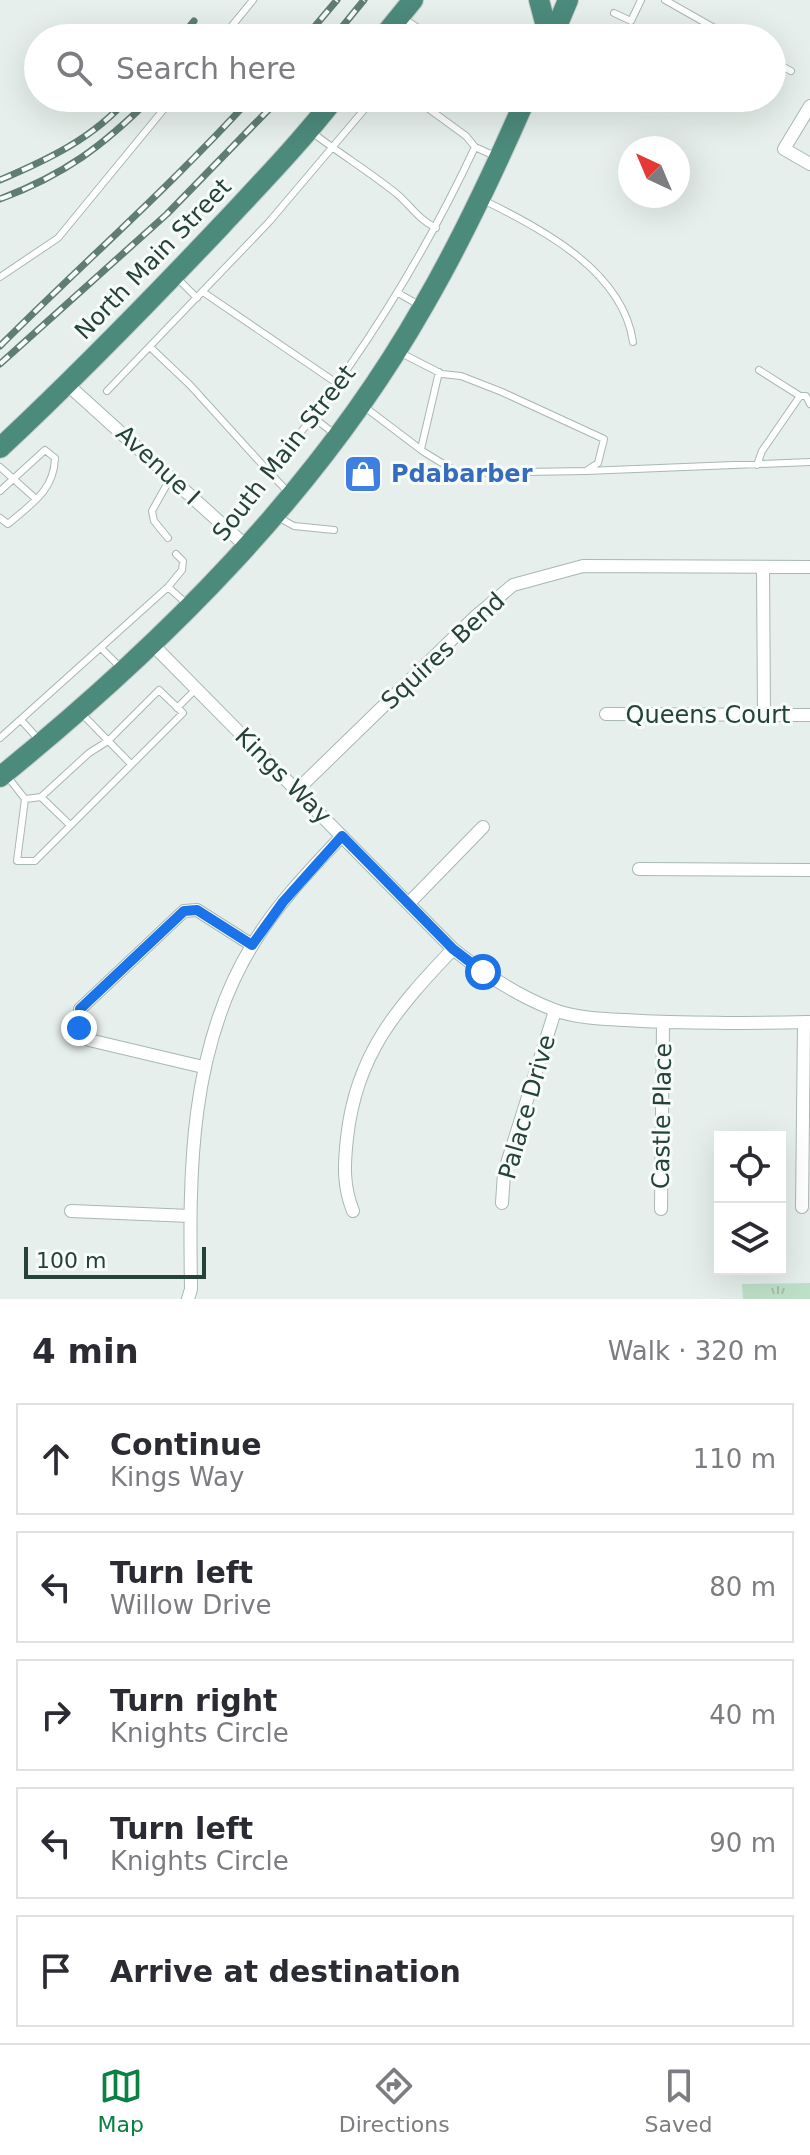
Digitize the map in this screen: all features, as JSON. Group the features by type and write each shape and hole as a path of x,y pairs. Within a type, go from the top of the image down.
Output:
{"highway":[{"path":"539,0 546,24"},
{"path":"557,24 568,0"},
{"path":"393,24 406,8"},
{"name":"North Main Street","path":"0,448 68,385 175,275 324,112"},
{"name":"South Main Street","path":"2,775 79,711 190,607 273,515 337,436 423,307 482,199 520,112"}],"street":[{"path":"810,106 784,149 810,164"},
{"name":"Avenue I","path":"68,385 246,546"},
{"name":"Squires Bend","path":"296,791 476,616 513,585 583,566 810,567"},
{"path":"763,567 764,716"},
{"name":"Kings Way","path":"152,644 453,949 483,972 555,1011 603,1019 663,1023 807,1022"},
{"name":"Queens Court","path":"606,714 810,715"},
{"path":"409,903 483,827"},
{"path":"188,1299 191,1289 194,1129 203,1067 252,945 283,902 342,836"},
{"path":"639,869 810,870"},
{"path":"203,1067 89,1040 79,1028 80,1009 184,911 197,910 252,945"},
{"path":"353,1211 344,1171 350,1112 360,1077 389,1020 453,949"},
{"name":"Palace Drive","path":"502,1203 504,1173 555,1011"},
{"path":"802,1207 807,1022"},
{"name":"Castle Place","path":"661,1209 663,1023"},
{"path":"71,1211 190,1216"}],"lane":[{"path":"233,24 253,0"},
{"path":"614,13 631,21 641,0"},
{"path":"665,0 707,24"},
{"path":"406,8 420,24"},
{"path":"786,68 791,71"},
{"path":"0,277 58,238 162,112"},
{"path":"107,391 203,292 362,112"},
{"path":"433,112 466,136 475,147 500,158"},
{"path":"310,131 400,197 423,222 436,228"},
{"path":"269,472 314,418 398,293 436,228 475,147"},
{"path":"482,199 545,233 580,259 622,306 630,323 633,342"},
{"path":"175,275 197,298"},
{"path":"203,292 338,384"},
{"path":"398,293 423,307"},
{"path":"150,347 190,385 290,495"},
{"path":"396,350 439,372 461,376 502,392 604,439 598,463 586,471"},
{"path":"759,370 800,396 806,396 810,404"},
{"path":"421,449 439,372"},
{"path":"757,465 762,451 800,396"},
{"path":"360,403 458,473 810,462"},
{"path":"314,418 337,436"},
{"path":"0,491 45,450 55,458 55,474 45,491 8,524 0,518"},
{"path":"0,467 36,499"},
{"path":"168,538 154,521 152,511 171,477"},
{"path":"273,515 294,526 334,530"},
{"path":"0,738 168,587 182,570 183,561 176,554"},
{"path":"168,587 190,607"},
{"path":"102,649 124,670"},
{"path":"177,708 196,689"},
{"path":"159,690 183,713 35,861 17,861 25,799 41,797 89,753 108,741 159,690"},
{"path":"79,711 131,764"},
{"path":"21,720 42,743"},
{"path":"2,775 25,799"},
{"path":"41,797 70,825"}],"green space":[{"path":"810,1283 810,1299 743,1299 742,1284"}],"railway":[{"path":"317,24 337,0"},
{"path":"344,24 364,0"},
{"path":"0,180 52,156 85,136 115,112"},
{"path":"0,199 44,180 82,158 136,112"},
{"path":"0,346 159,193 238,112"},
{"path":"0,364 167,214 266,112"}],"place":[{"name":"Pdabarber","path":"363,474"}],"route":[{"path":"79,1028 80,1009 184,911 197,910 252,945 283,902 342,836 453,949 483,972"}]}
